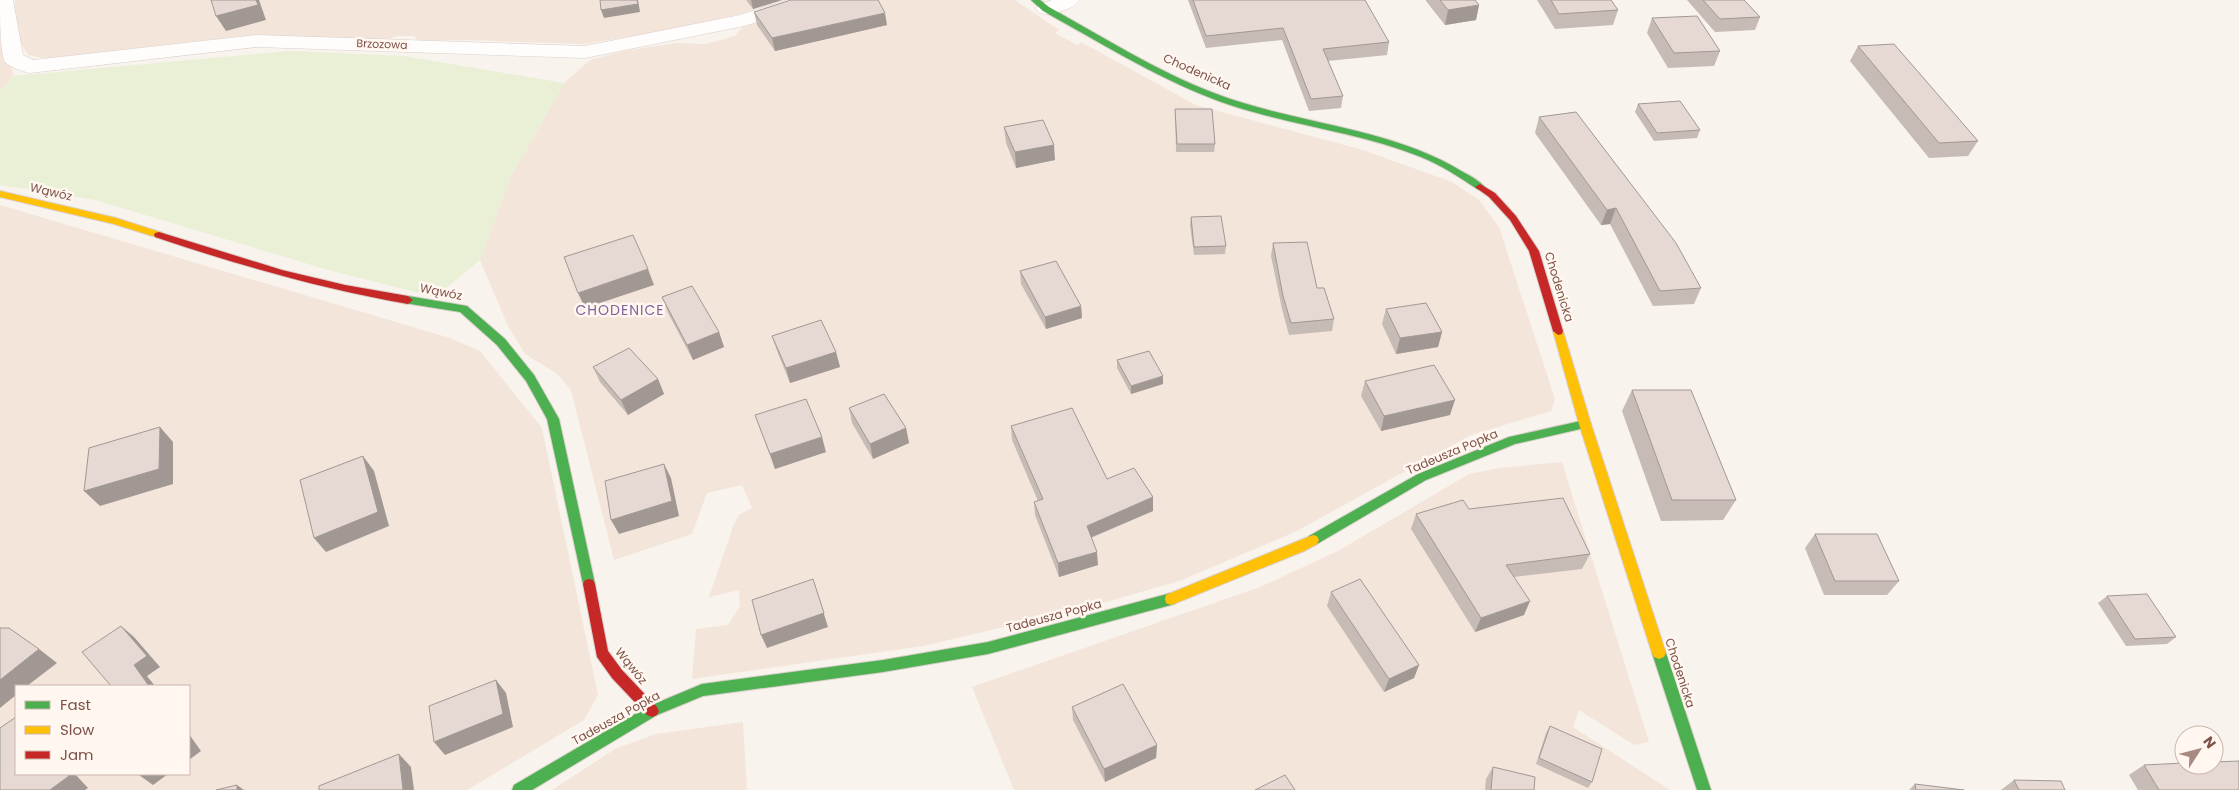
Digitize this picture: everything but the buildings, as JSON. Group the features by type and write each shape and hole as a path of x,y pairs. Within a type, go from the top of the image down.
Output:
{"street":[{"name":"Brzozowa","path":"3,0 13,59 30,67 257,41 585,52 744,20 809,0"},
{"path":"1040,4 1070,0"},
{"name":"Chodenicka","path":"1040,4 1147,64 1200,90 1236,104 1417,152 1454,169 1492,195 1513,218 1534,251 1585,424 1704,790"},
{"name":"Wąwóz","path":"0,194 116,221 229,259 350,290 463,309 506,349 530,378 553,419 581,540 602,653 617,674 652,712"},
{"name":"Tadeusza Popka","path":"519,790 652,712 702,690 882,666 988,648 1169,600 1300,547 1422,477 1513,440 1585,424"}],"shaded area":[{"path":"15,0 786,0 744,13 665,31 584,44 468,40 418,41 414,36 396,36 385,41 276,40 65,59 28,55 13,30"},
{"path":"825,0 1015,0 1059,30 1055,33 1077,45 1081,42 1196,105 1363,150 1452,182 1479,200 1499,227 1555,399 1551,411 1471,435 1295,532 1179,581 1089,607 923,646 692,679 696,629 728,625 740,606 739,590 709,597 734,524 739,515 752,508 742,485 707,493 692,534 614,560 571,390 556,373 525,354 508,326 480,260 511,176 564,83 590,60 623,51 676,43 706,44 735,36 744,25"},
{"path":"0,41 13,76 0,91"},
{"path":"0,205 450,338 480,351 542,428 598,695 584,720 467,790 0,790"},
{"path":"1562,462 1649,742 1634,745 1579,710 1573,727 1670,790 1014,790 972,687 1260,587 1338,551 1469,474 1499,468"},
{"path":"743,722 747,790 552,790 615,749 656,734"}],"green space":[{"path":"290,51 404,56 564,83 511,176 480,260 435,297 328,270 95,200 0,185 0,91 13,76"}],"traffic: fast":[{"path":"1035,0 1046,9 1139,61 1187,85 1258,111 1372,139 1416,152 1449,167 1480,187"},
{"path":"408,300 463,309 501,342 530,378 553,419 589,584"},
{"path":"1313,540 1422,477 1513,440 1585,424"},
{"path":"519,790 652,711 702,690 883,666 988,648 1171,599"},
{"path":"1659,653 1704,790"}],"traffic: slow":[{"path":"0,194 116,221 159,235"},
{"path":"1558,331 1585,424 1659,653"},
{"path":"1171,599 1313,540"}],"traffic: jam":[{"path":"1480,187 1492,195 1513,218 1534,251 1558,331"},
{"path":"159,235 282,273 376,295 408,300"},
{"path":"589,584 602,653 617,674 652,711"}],"district":[{"name":"CHODENICE","path":"620,310"}]}
